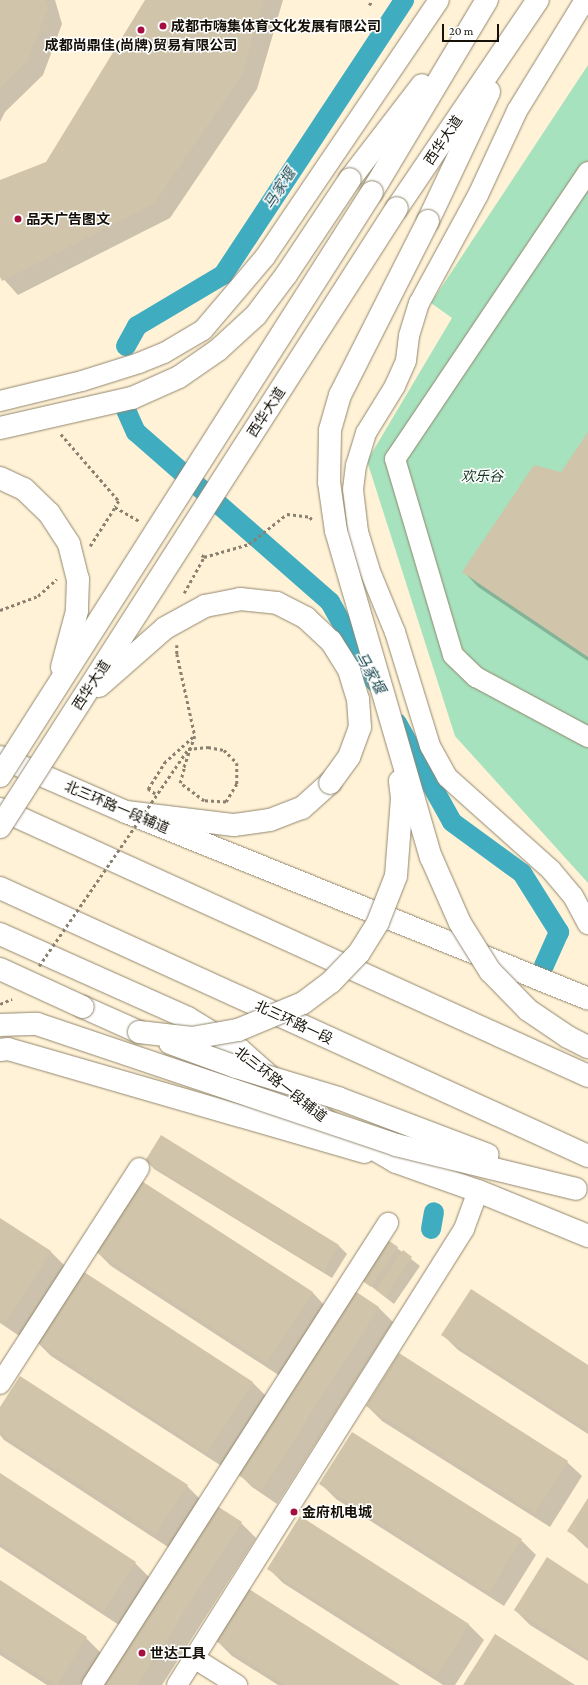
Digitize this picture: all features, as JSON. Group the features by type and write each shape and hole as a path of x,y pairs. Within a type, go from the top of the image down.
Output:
{"main road":[{"name":"西华大道","path":"0,827 397,208 538,0"},
{"name":"西华大道","path":"0,776 372,192 487,1"},
{"path":"0,428 132,398 179,377 218,350 256,315 286,275 350,179 487,1"},
{"path":"519,29 428,221 360,350 340,395 330,431 329,482 336,531 431,857 460,923 490,971 528,1010 568,1037 588,1047"},
{"path":"0,478 24,489 44,508 69,544 78,579 77,611 57,687"},
{"path":"79,704 165,628 205,606 240,599 277,603 306,618 331,641 349,670 358,699 360,727 349,756 330,783 302,808 270,820 234,825 126,812"},
{"path":"139,1032 192,1038 238,1030 270,1019 303,1003 331,982 359,953 378,922 396,876 400,841 402,798 386,704"},
{"name":"北三环路一段辅道","path":"0,757 126,812 588,999"},
{"path":"0,808 588,1076"},
{"name":"北三环路一段","path":"0,888 588,1156"},
{"name":"北三环路一段辅道","path":"0,934 188,1018 240,1050 285,1090 331,1124 396,1162 478,1191 588,1236"},
{"path":"0,969 139,1032 236,1067 338,1098 582,1191"},
{"path":"0,1025 37,1024 396,1145 582,1191"},
{"path":"0,1050 8,1049 396,1162"}],"street":[{"path":"0,401 82,381 140,362 164,353 203,330 265,256 439,0"},
{"path":"585,0 517,111 478,195 419,303 409,336 406,361 396,386 366,433 356,465 353,490 358,532 369,569 395,632 430,746 447,778 551,870 573,896 588,924"},
{"path":"588,172 395,459 453,655 476,677 588,737"},
{"path":"0,1384 139,1168"},
{"path":"177,1685 464,1229 478,1191"},
{"path":"92,1685 388,1223"},
{"path":"194,1658 238,1685"}],"path":[{"path":"369,5 373,0"},
{"path":"52,434 60,433 120,501 114,508"},
{"path":"204,557 249,544 267,530"},
{"path":"155,794 148,789 164,763 195,736"},
{"path":"38,968 155,794 188,749 208,747 224,750 237,763 237,784 226,802 204,801 180,783 184,768"},
{"path":"0,1004 12,999"},
{"path":"0,1009 16,1001"}],"green space":[{"name":"欢乐谷","path":"588,65 588,883 455,736 367,461 452,318 431,303"}],"building":[{"path":"0,0 45,0 48,8 28,60 0,88"},
{"path":"145,0 264,0 242,74 155,203 2,281 0,277 0,180 46,162"},
{"path":"588,432 588,657 462,572 534,465 561,472"},
{"path":"161,1135 339,1245 324,1271 145,1161"},
{"path":"140,1180 313,1292 267,1363 95,1251"},
{"path":"0,1218 51,1251 6,1322 0,1319"},
{"path":"388,1240 398,1247 371,1287 361,1280"},
{"path":"403,1250 412,1257 386,1297 376,1290"},
{"path":"81,1270 253,1382 207,1453 35,1341"},
{"path":"352,1289 379,1307 262,1490 235,1473"},
{"path":"471,1289 588,1365 588,1430 441,1335"},
{"path":"399,1353 568,1461 535,1513 366,1406"},
{"path":"20,1376 188,1485 156,1534 0,1433 0,1407"},
{"path":"352,1432 522,1539 489,1592 319,1484"},
{"path":"0,1473 136,1562 104,1611 0,1543"},
{"path":"588,1498 588,1545 567,1531"},
{"path":"214,1504 242,1522 137,1685 97,1685"},
{"path":"300,1516 469,1624 437,1676 267,1569"},
{"path":"547,1557 588,1584 588,1657 514,1610"},
{"path":"0,1580 87,1637 56,1685 0,1650"},
{"path":"249,1589 400,1685 285,1685 216,1641"},
{"path":"495,1634 575,1685 463,1685"}],"waterway":[{"name":"马家堰","path":"126,346 137,326 223,275 404,0"},
{"name":"马家堰","path":"126,410 136,432 330,602 375,682"},
{"name":"马家堰","path":"397,723 452,822 522,873 559,932 544,966"},
{"name":"马家堰","path":"431,1229 434,1212"}],"place":[{"name":"成都市嗨集体育文化发展有限公司","path":"163,26"},
{"name":"成都尚鼎佳(尚牌)贸易有限公司","path":"141,30"},
{"name":"品天广告图文","path":"18,219"},
{"name":"金府机电城","path":"294,1512"},
{"name":"世达工具","path":"142,1653"}]}
